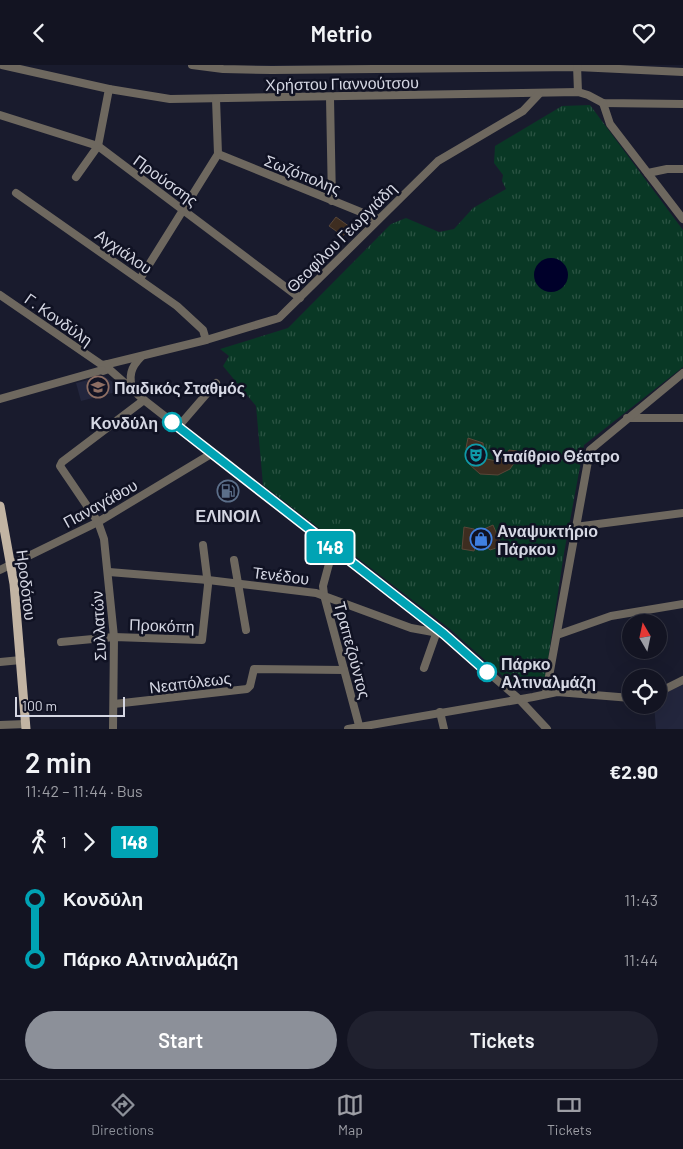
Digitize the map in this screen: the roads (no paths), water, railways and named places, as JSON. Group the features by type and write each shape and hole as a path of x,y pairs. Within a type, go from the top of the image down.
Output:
{"main road":[{"name":"Ηροδότου","path":"0,506 11,565 26,727"}],"street":[{"name":"Χρήστου Γιαννούτσου","path":"2,65 153,98 216,99 578,92 603,103 683,104"},
{"path":"192,65 223,69 272,70 577,66 683,72"},
{"path":"577,66 578,92"},
{"path":"76,177 98,147 109,89"},
{"name":"Θεοφίλου Γεωργιάδη","path":"0,399 276,319 300,298 438,161 523,111 539,94"},
{"path":"330,97 332,201"},
{"path":"140,279 218,154 216,99"},
{"path":"603,103 610,124 683,219"},
{"name":"Προύσσης","path":"0,115 98,147 184,209 300,298"},
{"name":"Σωζόπολης","path":"218,154 378,219"},
{"path":"648,173 667,169 683,169"},
{"name":"Αγχιάλου","path":"16,193 140,279 196,321 204,330 206,340"},
{"name":"Γ. Κονδύλη","path":"0,295 105,368 133,391"},
{"path":"142,357 131,371 133,391 440,634 519,699 548,729"},
{"path":"546,693 590,450 683,373"},
{"path":"178,427 216,383"},
{"name":"Συλλατών","path":"113,729 114,637 104,539 98,522 60,469 60,464 144,401"},
{"path":"627,418 683,418"},
{"name":"Παναγάθου","path":"0,570 98,522 211,454"},
{"path":"575,527 683,513"},
{"path":"203,545 208,580"},
{"name":"Τραπεζούντος","path":"333,549 324,586 324,595 360,727"},
{"path":"234,561 246,630"},
{"name":"Τενέδου","path":"108,572 237,583 324,595 411,628 440,634"},
{"name":"Προκόπη","path":"61,642 114,637 202,640 208,580"},
{"path":"557,635 611,616 683,603"},
{"path":"424,668 440,634"},
{"path":"0,662 21,661"},
{"name":"Νεαπόλεως","path":"114,704 247,689 250,686 254,669 344,670"},
{"path":"667,688 683,680"},
{"path":"348,729 546,693 622,697"},
{"path":"440,712 444,729"},
{"path":"0,725 26,727"}],"place":[{"name":"Παιδικός Σταθμός","path":"98,387"},
{"name":"Κονδύλη","path":"172,422"},
{"name":"Υπαίθριο Θέατρο","path":"476,455"},
{"name":"ΕΛΙΝΟΙΛ","path":"228,491"},
{"name":"Αναψυκτήριο Πάρκου","path":"481,539"},
{"name":"Πάρκο Αλτιναλμάζη","path":"487,672"}]}
